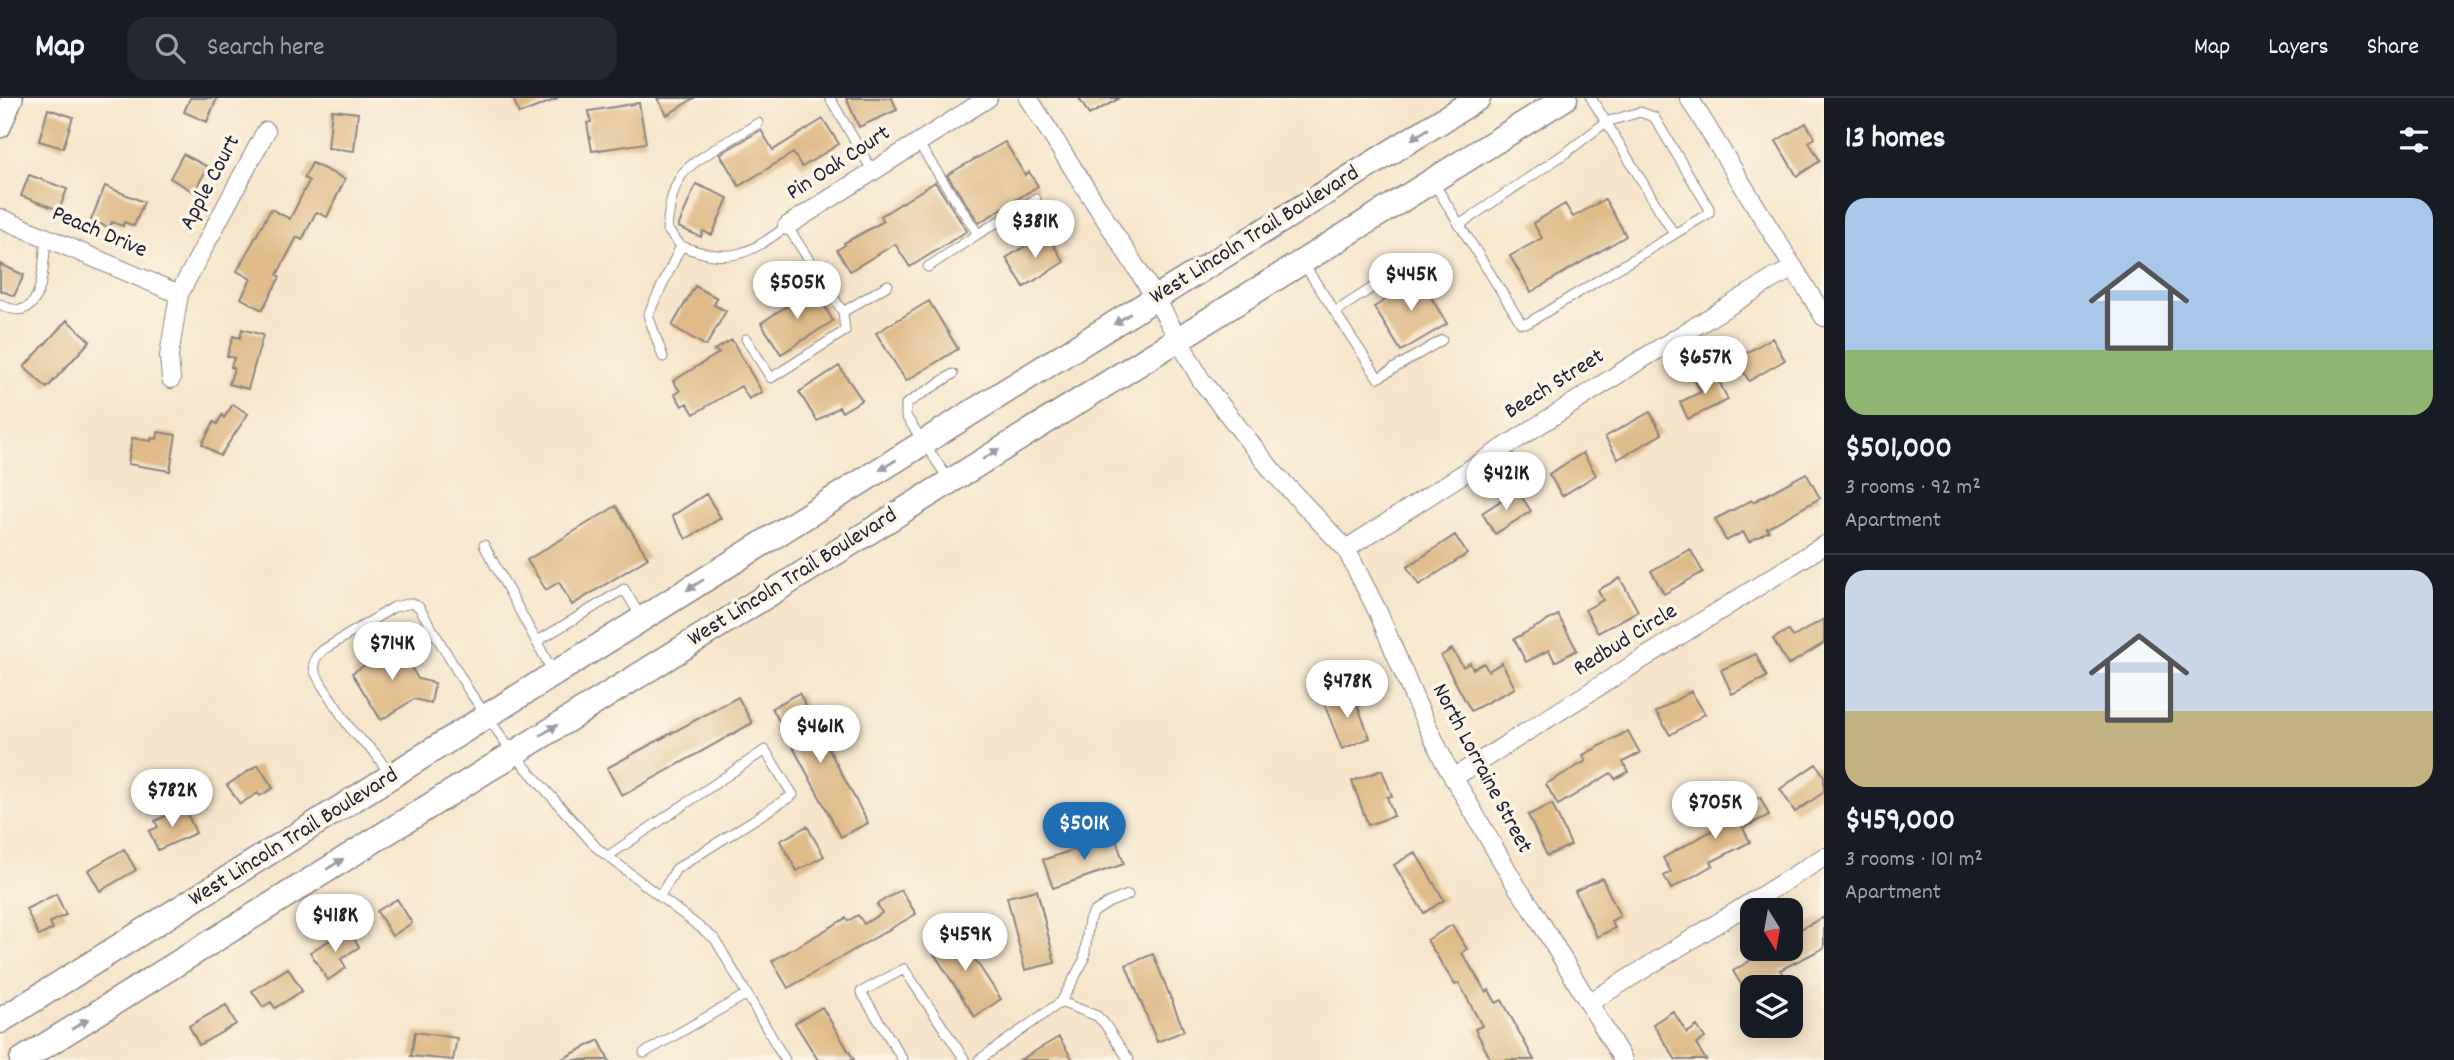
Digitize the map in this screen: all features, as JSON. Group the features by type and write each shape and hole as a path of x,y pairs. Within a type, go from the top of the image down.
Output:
{"main road":[{"name":"West Lincoln Trail Boulevard","path":"0,1021 392,778 1155,297 1478,98"},
{"name":"West Lincoln Trail Boulevard","path":"22,1060 1565,98"}],"street":[{"path":"0,127 12,98"},
{"name":"Pin Oak Court","path":"787,226 988,98"},
{"name":"North Lorraine Street","path":"1028,98 1155,297 1201,380 1274,472 1346,548 1453,778 1623,1060"},
{"path":"1689,98 1824,317"},
{"name":"Apple Court","path":"171,379 169,356 179,294 266,131"},
{"name":"Peach Drive","path":"0,218 179,294"},
{"name":"Beech Street","path":"1346,548 1634,364 1793,269"},
{"name":"Redbud Circle","path":"1453,778 1824,545"},
{"path":"1589,1003 1824,857"}],"lane":[{"path":"830,98 873,172"},
{"path":"1591,98 1674,234"},
{"path":"1432,181 1459,225 1521,323 1528,323 1709,213 1709,208 1654,117 1640,112 1606,122 1567,152 1459,225"},
{"path":"746,340 771,378 845,331 843,312 787,226 742,254 721,257 681,246 667,229 669,207 676,186 687,168 758,123"},
{"path":"918,143 978,234"},
{"path":"928,267 1036,199"},
{"path":"0,304 17,312 25,310 35,298 42,282 46,237"},
{"path":"663,357 648,315 681,246"},
{"path":"1302,262 1377,379 1442,340"},
{"path":"1335,312 1401,270"},
{"path":"843,312 888,285"},
{"path":"949,480 906,416 906,404 953,374"},
{"path":"484,545 554,674"},
{"path":"536,642 624,589 642,618"},
{"path":"392,778 375,753 352,731 322,685 314,664 316,657 323,650 394,607 412,603 419,607 469,691 513,753 597,848 715,939 785,1060"},
{"path":"608,856 765,750 793,795 677,869 660,896"},
{"path":"979,1060 1061,1002 1084,960 1089,920 1094,912 1128,895"},
{"path":"903,1060 861,992 904,969 965,1060"},
{"path":"644,1053 747,994"},
{"path":"1061,1002 1097,1016 1129,1060"}],"building":[{"path":"190,98 217,98 207,122 184,112"},
{"path":"513,98 557,98 557,99 519,114"},
{"path":"657,98 694,98 667,115"},
{"path":"846,98 892,98 897,110 859,127"},
{"path":"1079,98 1120,98 1089,115"},
{"path":"639,103 646,143 592,151 587,123 591,122 589,111"},
{"path":"48,109 73,117 63,148 39,141"},
{"path":"332,110 358,113 354,151 328,148"},
{"path":"823,119 839,144 802,167 793,153 739,186 720,154 761,130 773,150"},
{"path":"1806,123 1815,138 1809,142 1820,161 1797,176 1776,141"},
{"path":"1005,142 1025,175 1029,172 1038,186 979,223 947,175"},
{"path":"183,154 208,167 194,192 170,178"},
{"path":"312,163 345,179 327,217 316,212 302,240 297,237 262,310 241,298 251,279 237,271 271,209 290,219 309,181 304,178"},
{"path":"29,175 67,189 59,210 21,196"},
{"path":"935,182 967,231 910,267 895,244 850,271 837,250 845,245 844,243 884,221 881,216"},
{"path":"696,184 728,198 712,235 703,231 701,237 678,227"},
{"path":"105,186 144,202 134,226 124,222 123,226 112,222 109,228 91,220"},
{"path":"1605,199 1626,236 1531,292 1510,256 1542,238 1533,223 1565,204 1573,217"},
{"path":"1046,233 1064,262 1024,287 1006,258"},
{"path":"0,264 24,275 14,296 0,290"},
{"path":"1416,272 1447,324 1401,351 1374,307 1405,288 1401,281"},
{"path":"695,286 717,298 714,305 726,311 706,346 672,326"},
{"path":"814,288 833,321 781,354 761,323"},
{"path":"929,301 958,349 906,381 876,333"},
{"path":"67,320 90,341 47,388 24,367"},
{"path":"242,329 263,335 248,389 229,384 234,358 227,356 233,336 240,338"},
{"path":"1772,338 1785,360 1749,381 1736,359"},
{"path":"732,340 762,392 749,399 741,386 694,414 687,403 682,406 675,394 680,391 673,381 719,353 714,350"},
{"path":"839,366 862,400 842,412 839,407 817,421 799,392"},
{"path":"1714,370 1728,400 1688,419 1680,402 1701,392 1694,380"},
{"path":"233,404 248,414 220,456 202,444 214,422 217,424 222,415 224,418"},
{"path":"1650,412 1662,434 1618,459 1605,437"},
{"path":"158,432 176,435 170,471 128,464 132,438 151,441 151,438 157,439"},
{"path":"1583,453 1596,475 1562,496 1549,474"},
{"path":"1806,473 1820,498 1767,528 1769,531 1749,542 1743,532 1726,541 1715,519"},
{"path":"1517,490 1531,511 1495,534 1482,513"},
{"path":"706,494 721,518 686,539 672,516"},
{"path":"616,506 648,558 572,605 559,582 546,590 527,560"},
{"path":"1455,535 1467,554 1419,585 1407,567"},
{"path":"1690,549 1703,572 1664,594 1651,571"},
{"path":"1620,578 1638,611 1598,633 1585,610 1603,600 1598,590"},
{"path":"1558,615 1577,650 1555,662 1549,650 1526,662 1514,639"},
{"path":"1824,619 1824,643 1788,665 1773,639 1788,630 1793,637"},
{"path":"401,643 418,679 435,683 431,703 414,699 381,720 352,673"},
{"path":"1452,649 1463,667 1470,663 1473,669 1484,663 1488,671 1502,663 1515,688 1471,711 1441,656"},
{"path":"1756,654 1767,677 1732,694 1721,670"},
{"path":"1691,691 1705,714 1670,735 1656,712"},
{"path":"1352,692 1370,738 1342,749 1324,703"},
{"path":"799,693 868,823 841,837 772,708"},
{"path":"738,697 752,723 622,796 607,768"},
{"path":"1628,731 1640,753 1623,762 1628,772 1615,779 1611,773 1558,805 1546,784 1586,761 1583,755"},
{"path":"1816,764 1824,776 1824,792 1795,812 1780,789"},
{"path":"258,765 273,788 240,804 227,785"},
{"path":"1382,770 1392,796 1387,797 1394,816 1368,825 1352,781"},
{"path":"1737,797 1742,806 1760,797 1769,815 1743,828 1750,842 1711,862 1713,865 1671,889 1664,876 1671,872 1663,858 1715,829 1712,823 1725,817 1719,806"},
{"path":"1552,804 1571,845 1547,856 1528,815"},
{"path":"184,807 196,833 158,850 149,831 158,827 155,821"},
{"path":"807,826 824,856 797,871 780,841"},
{"path":"1115,836 1124,864 1053,888 1043,860"},
{"path":"124,849 136,870 100,891 88,870"},
{"path":"1415,852 1444,900 1424,913 1394,865"},
{"path":"1602,878 1620,916 1611,921 1615,928 1597,937 1575,891"},
{"path":"901,890 916,914 788,988 772,961 846,918 848,921 858,915 864,924 882,913 877,904"},
{"path":"1037,890 1055,963 1025,970 1007,897"},
{"path":"56,894 66,915 50,922 53,929 39,936 26,909"},
{"path":"397,899 412,923 392,936 377,911"},
{"path":"1824,917 1824,948 1803,958 1803,928"},
{"path":"1452,925 1467,949 1462,953 1486,992 1489,990 1496,1003 1502,1000 1534,1060 1491,1060 1475,1029 1482,1026 1459,983 1455,985 1427,940"},
{"path":"348,929 359,947 341,959 346,968 328,980 310,952"},
{"path":"955,929 1001,999 975,1017 929,946"},
{"path":"1153,954 1184,1031 1157,1042 1126,965"},
{"path":"1750,961 1798,961 1780,970 1782,973 1779,975 1740,975 1740,982 1733,971"},
{"path":"288,968 302,991 275,1008 271,1002 263,1007 252,991"},
{"path":"226,1005 236,1024 199,1045 189,1026"},
{"path":"822,1007 854,1060 818,1060 795,1023"},
{"path":"1673,1011 1687,1033 1697,1026 1705,1038 1696,1044 1706,1060 1676,1060 1653,1024"},
{"path":"415,1032 457,1038 453,1060 411,1056"},
{"path":"1059,1037 1073,1060 1020,1060"},
{"path":"599,1040 609,1060 560,1060"}]}
